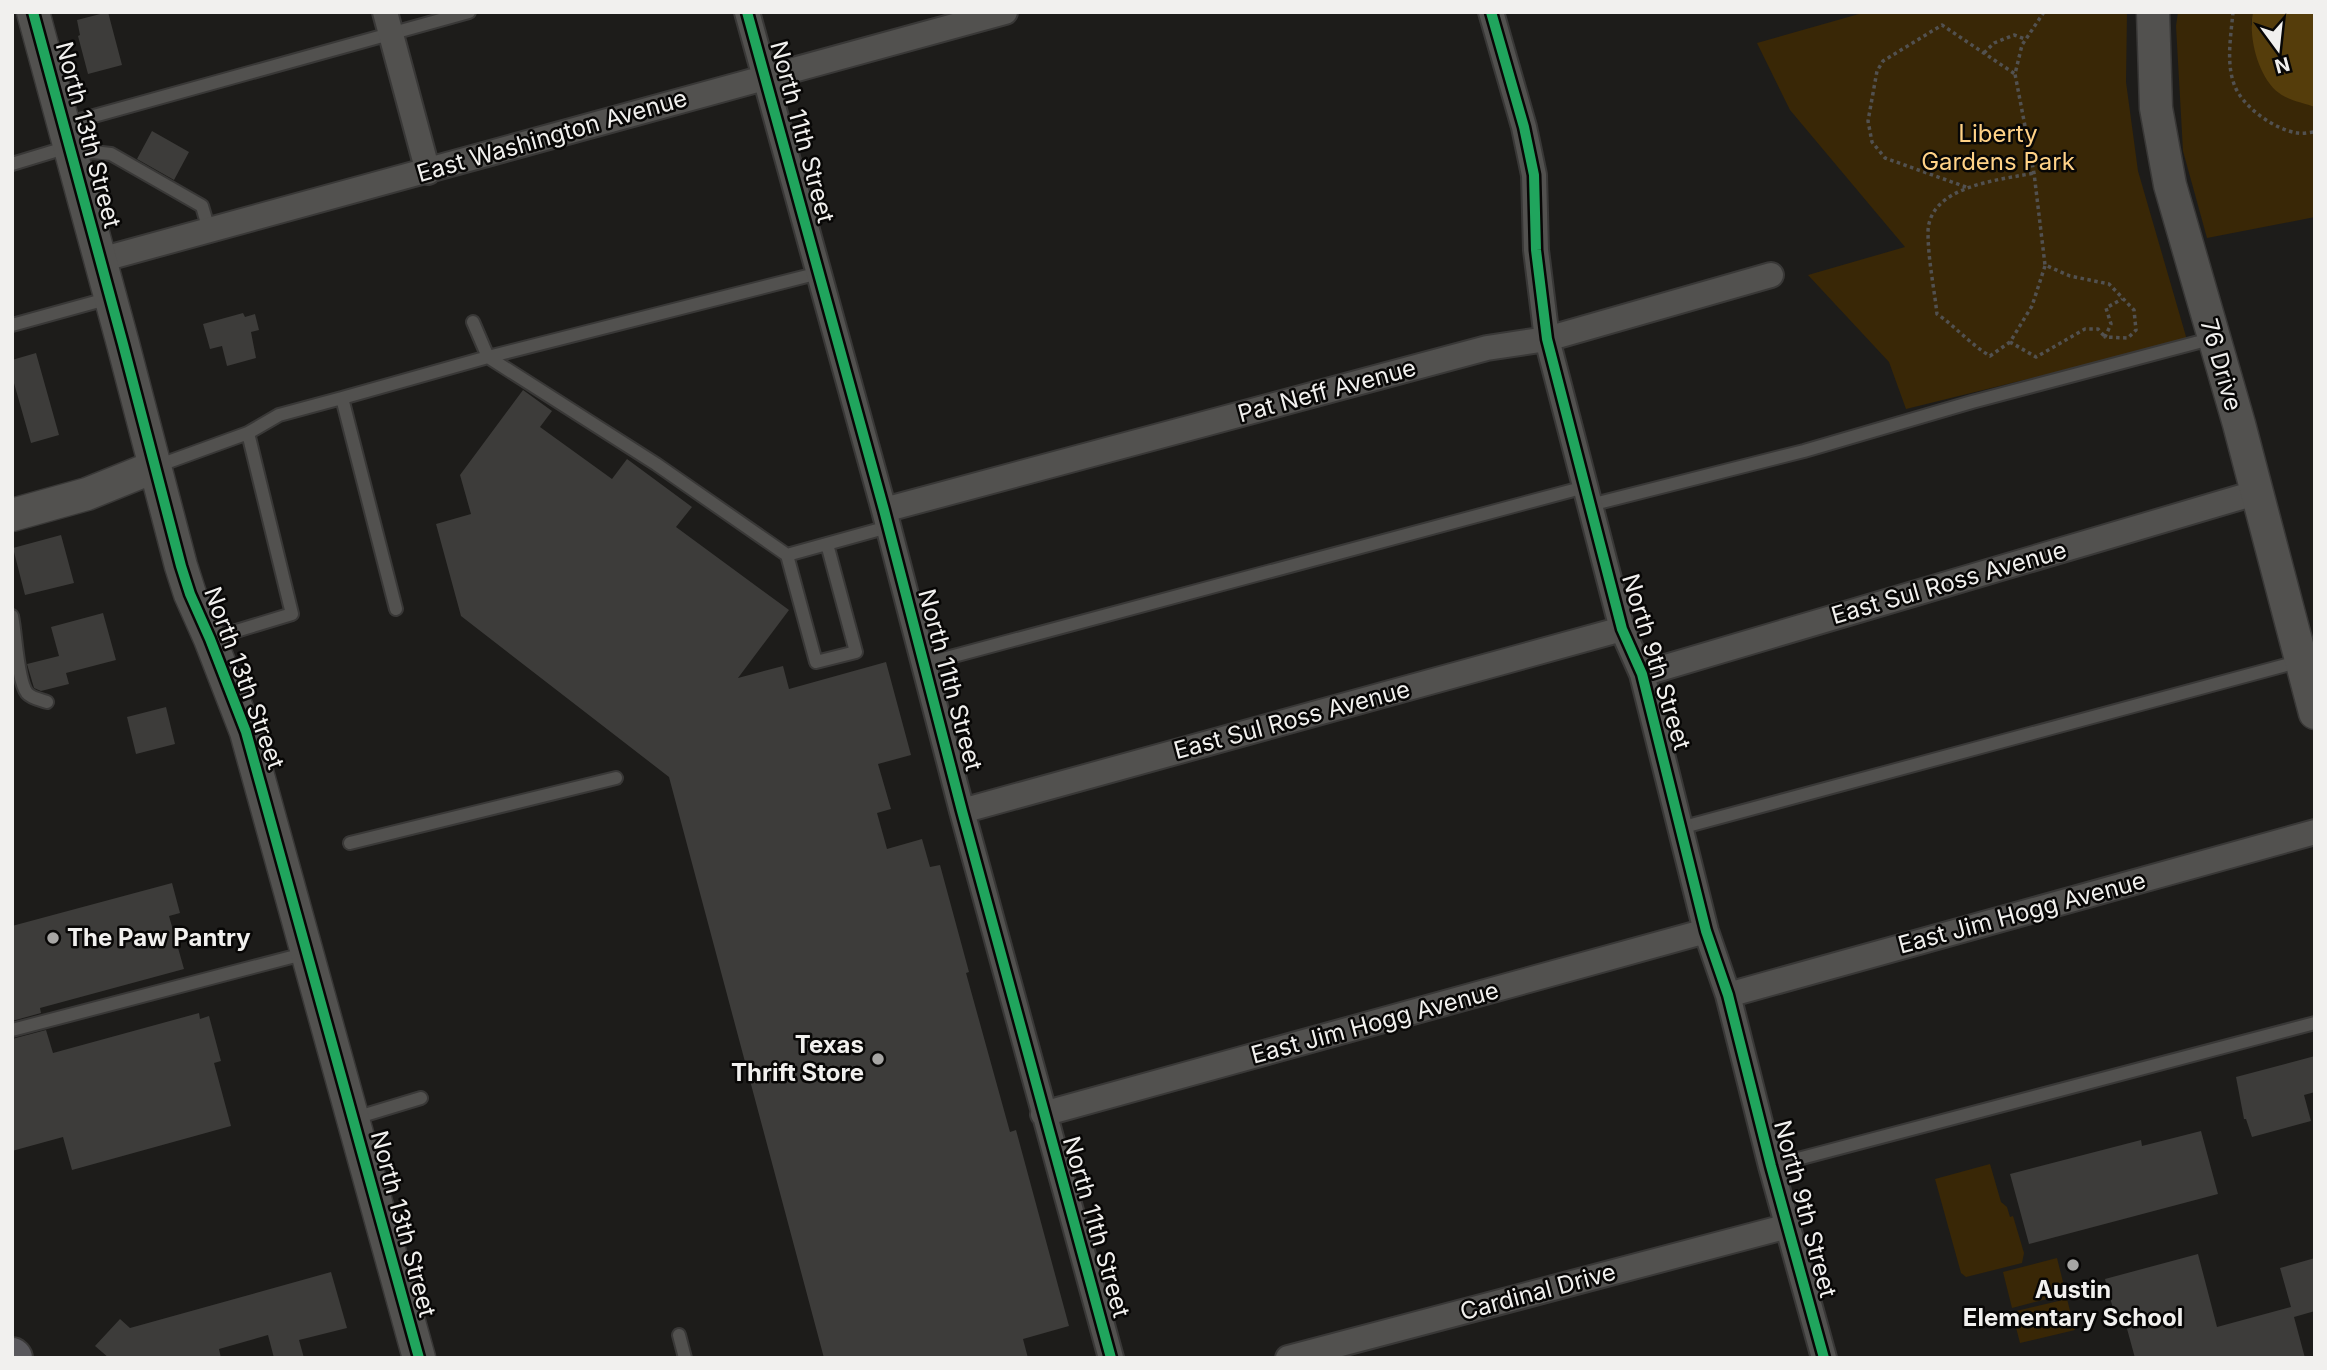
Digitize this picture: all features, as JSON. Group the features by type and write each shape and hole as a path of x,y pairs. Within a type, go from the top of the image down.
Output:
{"street":[{"name":"North 13th Street","path":"33,12 190,594 246,732 419,1358"},
{"name":"North 11th Street","path":"747,12 1111,1358"},
{"name":"East Washington Avenue","path":"100,260 1005,12"},
{"name":"North 9th Street","path":"1491,12 1524,127 1534,175 1536,250 1547,339 1622,629 1642,674 1706,931 1728,995 1771,1166 1824,1358"},
{"name":"76 Drive","path":"2153,12 2154,68 2162,147 2170,185 2315,713"},
{"path":"388,23 428,172"},
{"name":"Pat Neff Avenue","path":"886,519 1487,348 1547,339 1771,275"},
{"path":"12,515 87,494 154,467"},
{"name":"East Sul Ross Avenue","path":"1642,674 2255,493"},
{"name":"East Sul Ross Avenue","path":"962,811 1622,629"},
{"name":"East Jim Hogg Avenue","path":"1728,995 2315,832"},
{"name":"East Jim Hogg Avenue","path":"1043,1114 1706,931"},
{"name":"Cardinal Drive","path":"1288,1358 1788,1226"}],"lane":[{"path":"12,164 388,23 469,12"},
{"path":"67,143 93,152 111,154 202,206 209,230"},
{"path":"154,467 248,433 279,415 819,273"},
{"path":"12,325 110,298"},
{"path":"473,322 488,358 656,464 787,555 816,662 856,652 827,544"},
{"path":"924,664 1588,496 1804,451 1972,402 2214,338"},
{"path":"342,398 396,610"},
{"path":"210,639 292,614 248,433"},
{"path":"787,555 827,544 886,519"},
{"path":"12,616 26,690 29,695 47,702"},
{"path":"1681,828 2301,661"},
{"path":"350,843 616,778"},
{"path":"12,1030 307,953"},
{"path":"1771,1166 2315,1023"},
{"path":"353,1119 421,1098"},
{"path":"679,1335 685,1358"}],"path":[{"path":"2034,173 1966,187 1936,208 1928,229 1937,314 1990,356 2010,342 2032,306 2045,265 2034,173 2015,74 2022,45 2044,12"},
{"path":"2233,12 2230,48 2234,84 2244,101 2263,120 2298,133 2315,132"},
{"path":"1966,187 1885,158 1872,142 1868,121 1877,71 1883,61 1942,25 2015,74"},
{"path":"1984,52 1994,43 2014,35 2026,40"},
{"path":"2010,342 2036,357 2085,329 2098,329 2105,337 2128,338 2136,330 2134,310 2109,284 2070,276 2045,265"},
{"path":"2105,337 2112,324 2106,308 2122,299"}],"green space":[{"name":"Liberty Gardens Park","path":"1866,12 2127,12 2126,82 2138,171 2187,340 1906,409 1889,362 1808,275 1905,247 1790,110 1757,43"},
{"path":"2178,12 2253,12 2251,24 2279,93 2315,107 2315,217 2207,238 2183,151 2176,26"},
{"path":"1990,1164 2001,1202 2007,1207 2010,1217 2013,1216 2024,1253 2022,1263 1966,1277 1961,1273 1935,1179"},
{"path":"2057,1258 2066,1294 2012,1308 2003,1272"},
{"path":"2067,1299 2075,1330 2020,1343 2012,1312"}],"shaded area":[{"path":"2253,12 2315,12 2315,107 2279,93 2265,77 2253,44"}],"building":[{"path":"108,12 122,65 88,74 78,36 77,20"},
{"path":"152,131 189,152 174,180 137,159"},
{"path":"243,313 245,317 255,314 259,330 251,332 256,358 227,366 222,346 210,349 203,324"},
{"path":"36,353 59,435 31,443 12,376 12,360"},
{"path":"523,390 552,411 540,427 612,479 627,459 692,507 676,527 789,610 738,678 783,666 789,689 886,662 911,755 878,764 891,809 877,813 887,849 922,839 930,867 940,865 969,972 966,973 1010,1132 1016,1130 1069,1326 1023,1339 1028,1358 824,1358 669,777 461,616 436,524 471,514 460,475"},
{"path":"61,535 74,583 25,595 13,548"},
{"path":"103,613 116,660 66,673 69,684 41,691 34,688 27,664 59,656 51,627"},
{"path":"166,707 175,744 136,754 127,717"},
{"path":"172,883 180,913 169,916 184,969 40,1008 41,1013 12,1021 12,926"},
{"path":"199,1013 200,1019 209,1016 221,1061 214,1063 231,1126 72,1170 63,1137 12,1151 12,1039 46,1030 53,1053"},
{"path":"2315,1056 2315,1092 2304,1095 2311,1121 2252,1137 2244,1119 2236,1077"},
{"path":"2201,1131 2218,1194 2029,1244 2010,1174 2141,1140 2142,1146"},
{"path":"2198,1254 2217,1327 2291,1307 2280,1268 2315,1258 2315,1311 2294,1317 2305,1358 2135,1358 2123,1314 2115,1316 2105,1279"},
{"path":"331,1272 347,1328 299,1340 304,1358 274,1358 268,1335 219,1349 221,1358 109,1358 95,1346 120,1319 130,1328"}],"cycle path":[{"path":"33,12 181,566 246,732 419,1358"},
{"path":"747,12 884,510 962,811 1111,1358"},
{"path":"1491,12 1524,127 1534,175 1536,250 1547,339 1622,629 1642,674 1706,931 1728,995 1771,1166 1824,1358"}],"place":[{"name":"The Paw Pantry","path":"53,938"},
{"name":"Texas Thrift Store","path":"878,1059"},
{"name":"Austin Elementary School","path":"2073,1265"}]}
